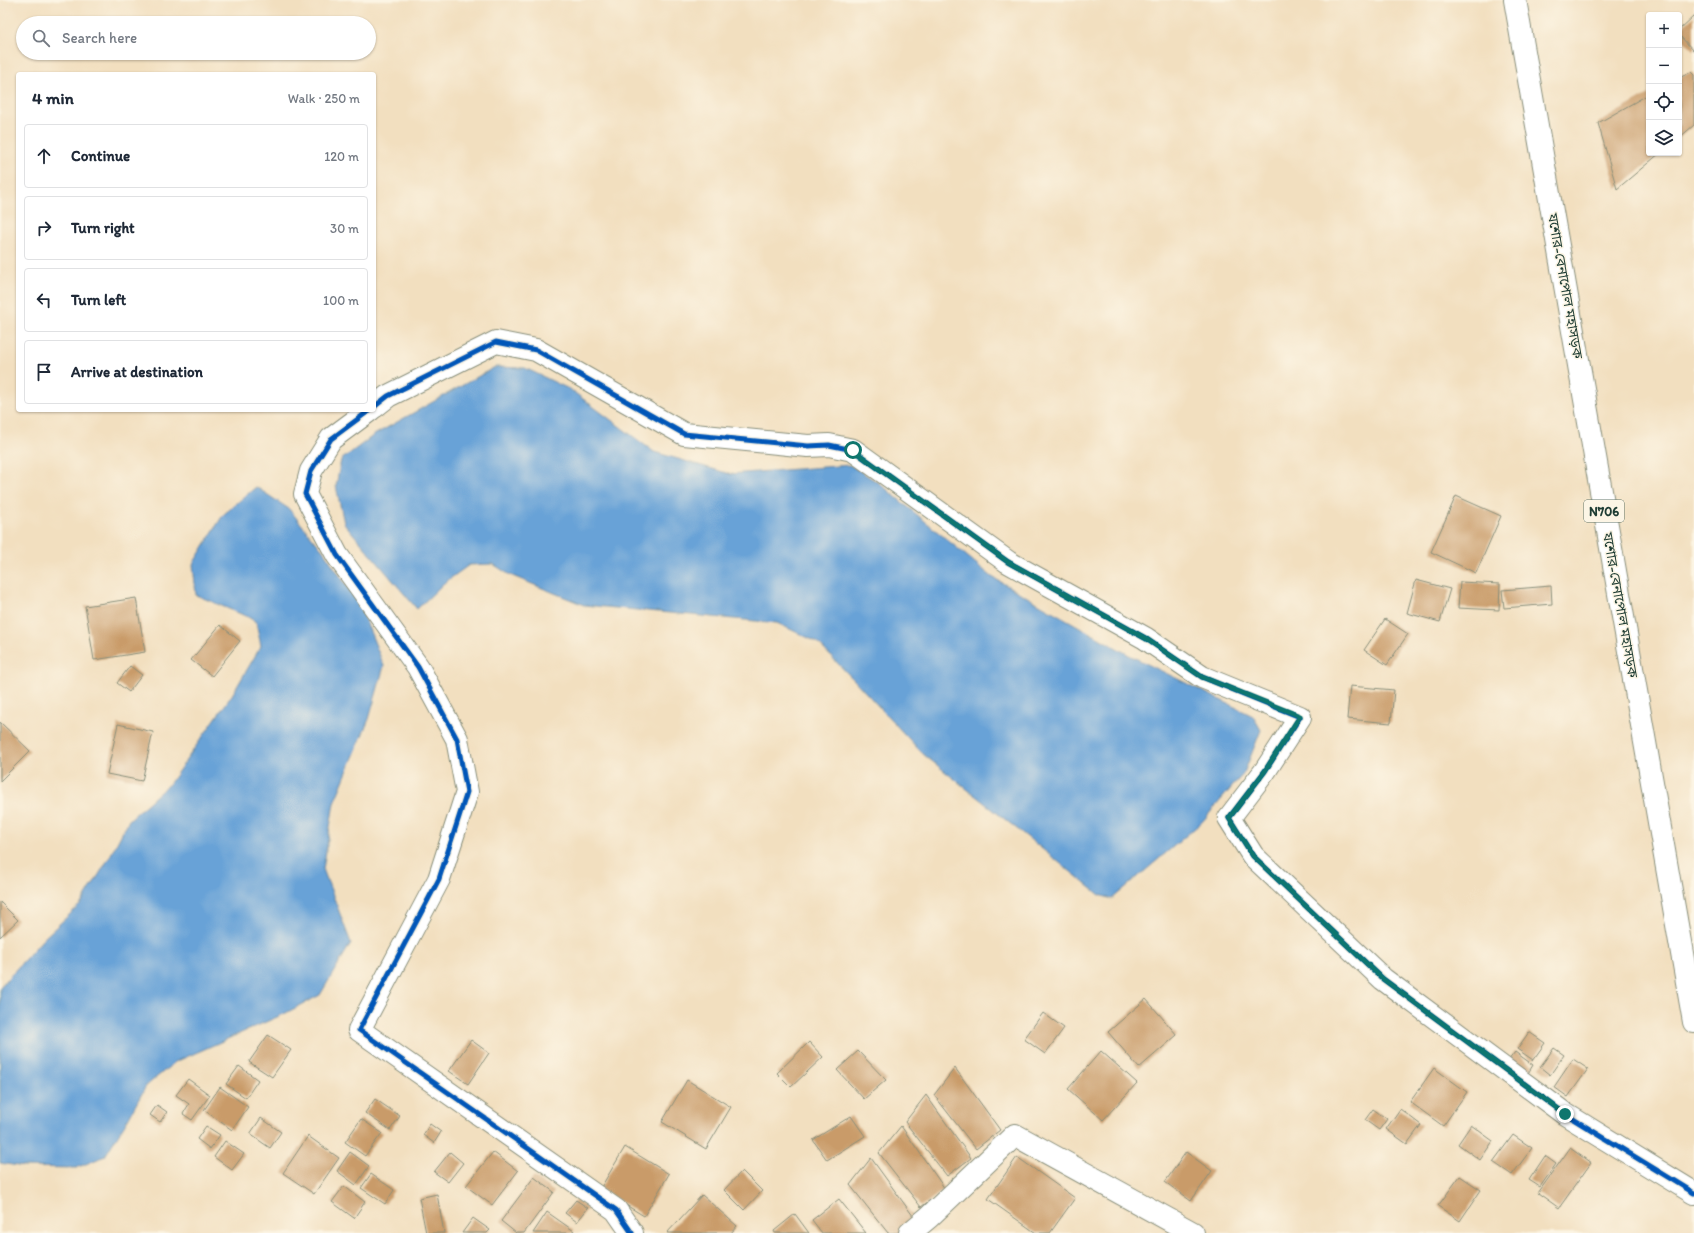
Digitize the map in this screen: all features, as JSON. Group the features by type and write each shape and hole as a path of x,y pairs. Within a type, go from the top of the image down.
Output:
{"main road":[{"name":"যশোর-বেনাপোল মহাসড়ক","path":"1514,0 1694,1022"},
{"path":"376,405 388,396 496,342 536,350 684,434 808,446 829,445 853,450 1008,562 1145,638 1202,677 1300,716 1265,771 1229,818 1253,856 1383,979 1565,1114 1694,1193"},
{"path":"367,412 331,439 311,470 305,494 337,555 418,668 457,739 467,792 439,879 358,1030 616,1210 632,1233"},
{"path":"910,1233 929,1217 1015,1135 1193,1233"}],"water":[{"path":"495,367 525,368 571,390 654,452 730,474 850,465 879,483 992,577 1129,655 1253,716 1261,730 1244,773 1202,822 1112,899 1100,895 923,754 817,642 777,623 584,605 510,575 493,564 469,565 444,583 417,609 344,523 336,486 341,460 374,435"},
{"path":"256,487 289,509 324,552 359,604 384,666 369,719 334,803 323,869 351,943 320,995 284,1014 175,1062 146,1086 105,1156 76,1168 24,1167 0,1163 0,987 44,938 81,904 109,858 129,820 170,783 232,695 261,646 256,622 248,617 196,595 193,564 223,515"}],"building":[{"path":"1694,16 1694,51 1682,38 1682,27"},
{"path":"1691,72 1694,75 1694,125 1682,135 1682,84 1682,76"},
{"path":"1646,96 1646,156 1656,156 1617,189 1598,123"},
{"path":"1456,496 1501,516 1476,573 1431,552"},
{"path":"1416,580 1450,589 1440,622 1407,613"},
{"path":"1460,582 1500,584 1499,610 1458,608"},
{"path":"1551,586 1552,604 1504,608 1502,590"},
{"path":"136,598 145,652 94,660 85,606"},
{"path":"1385,619 1408,634 1387,665 1364,650"},
{"path":"220,625 240,641 212,676 191,660"},
{"path":"130,666 142,675 129,692 117,683"},
{"path":"1350,686 1394,690 1391,723 1347,719"},
{"path":"0,722 30,751 0,781"},
{"path":"118,724 153,732 142,781 107,774"},
{"path":"0,902 18,920 0,937"},
{"path":"1146,999 1177,1035 1139,1068 1108,1032"},
{"path":"1043,1013 1064,1028 1045,1054 1024,1039"},
{"path":"1529,1032 1545,1043 1533,1060 1517,1049"},
{"path":"268,1035 291,1050 272,1077 249,1062"},
{"path":"471,1040 489,1053 468,1084 449,1071"},
{"path":"809,1042 823,1057 791,1087 777,1073"},
{"path":"1554,1048 1564,1055 1550,1075 1540,1067"},
{"path":"858,1051 886,1080 864,1099 837,1070"},
{"path":"1101,1051 1137,1083 1103,1120 1068,1089"},
{"path":"1515,1052 1533,1065 1527,1075 1508,1061"},
{"path":"1573,1059 1588,1069 1568,1097 1554,1087"},
{"path":"239,1066 258,1080 246,1098 226,1084"},
{"path":"955,1068 1000,1130 976,1149 934,1095"},
{"path":"1434,1068 1467,1092 1443,1126 1410,1102"},
{"path":"188,1079 210,1095 192,1120 183,1114 189,1104 176,1095"},
{"path":"687,1080 731,1107 706,1149 662,1122"},
{"path":"220,1087 248,1107 232,1130 204,1110"},
{"path":"926,1095 971,1158 947,1176 905,1122"},
{"path":"375,1099 400,1116 390,1130 365,1113"},
{"path":"157,1105 167,1112 160,1122 150,1115"},
{"path":"1373,1109 1387,1119 1379,1130 1365,1120"},
{"path":"1400,1109 1421,1125 1407,1144 1386,1129"},
{"path":"851,1116 865,1136 827,1160 813,1140"},
{"path":"261,1118 281,1132 270,1148 250,1134"},
{"path":"361,1119 382,1133 365,1156 345,1142"},
{"path":"430,1124 441,1132 434,1143 423,1135"},
{"path":"1471,1125 1493,1141 1480,1160 1458,1144"},
{"path":"206,1126 220,1135 210,1149 197,1139"},
{"path":"901,1126 945,1189 921,1207 879,1153"},
{"path":"1513,1135 1532,1148 1512,1175 1493,1162"},
{"path":"308,1136 339,1158 314,1194 283,1173"},
{"path":"225,1141 244,1154 232,1170 214,1157"},
{"path":"625,1147 669,1174 644,1216 600,1189"},
{"path":"1570,1148 1591,1163 1559,1208 1538,1193"},
{"path":"350,1152 369,1166 356,1185 337,1171"},
{"path":"450,1152 463,1163 448,1182 434,1172"},
{"path":"493,1152 518,1171 492,1205 466,1186"},
{"path":"1186,1152 1212,1171 1191,1201 1165,1182"},
{"path":"1545,1156 1556,1164 1540,1187 1529,1180"},
{"path":"1017,1157 1075,1198 1050,1233 1036,1233 988,1199"},
{"path":"871,1158 916,1220 900,1233 888,1233 850,1185"},
{"path":"742,1171 762,1191 744,1210 724,1190"},
{"path":"371,1174 394,1190 385,1204 361,1188"},
{"path":"1460,1176 1481,1190 1460,1221 1438,1206"},
{"path":"534,1177 554,1192 524,1233 516,1233 501,1221"},
{"path":"344,1186 365,1202 354,1218 332,1202"},
{"path":"437,1194 444,1233 426,1233 419,1198"},
{"path":"702,1195 737,1226 731,1233 667,1233"},
{"path":"839,1199 866,1233 822,1233 812,1220"},
{"path":"576,1200 588,1208 577,1222 565,1213"},
{"path":"547,1212 574,1231 572,1233 533,1233"},
{"path":"795,1214 809,1233 775,1233 774,1231"},
{"path":"473,1218 490,1230 487,1233 462,1233"}],"cycle path":[{"path":"376,405 388,396 496,342 536,350 684,434 808,446 829,445 853,450 1008,562 1145,638 1202,677 1300,717 1265,771 1229,818 1253,856 1383,979 1565,1114 1694,1193"},
{"path":"367,412 331,439 311,471 305,494 337,555 418,667 457,739 467,792 439,879 359,1030 616,1210 632,1233"}],"route":[{"path":"853,450 1008,562 1145,638 1202,677 1259,701 1300,716 1265,771 1244,796 1229,818 1253,856 1383,979 1565,1114"}]}
